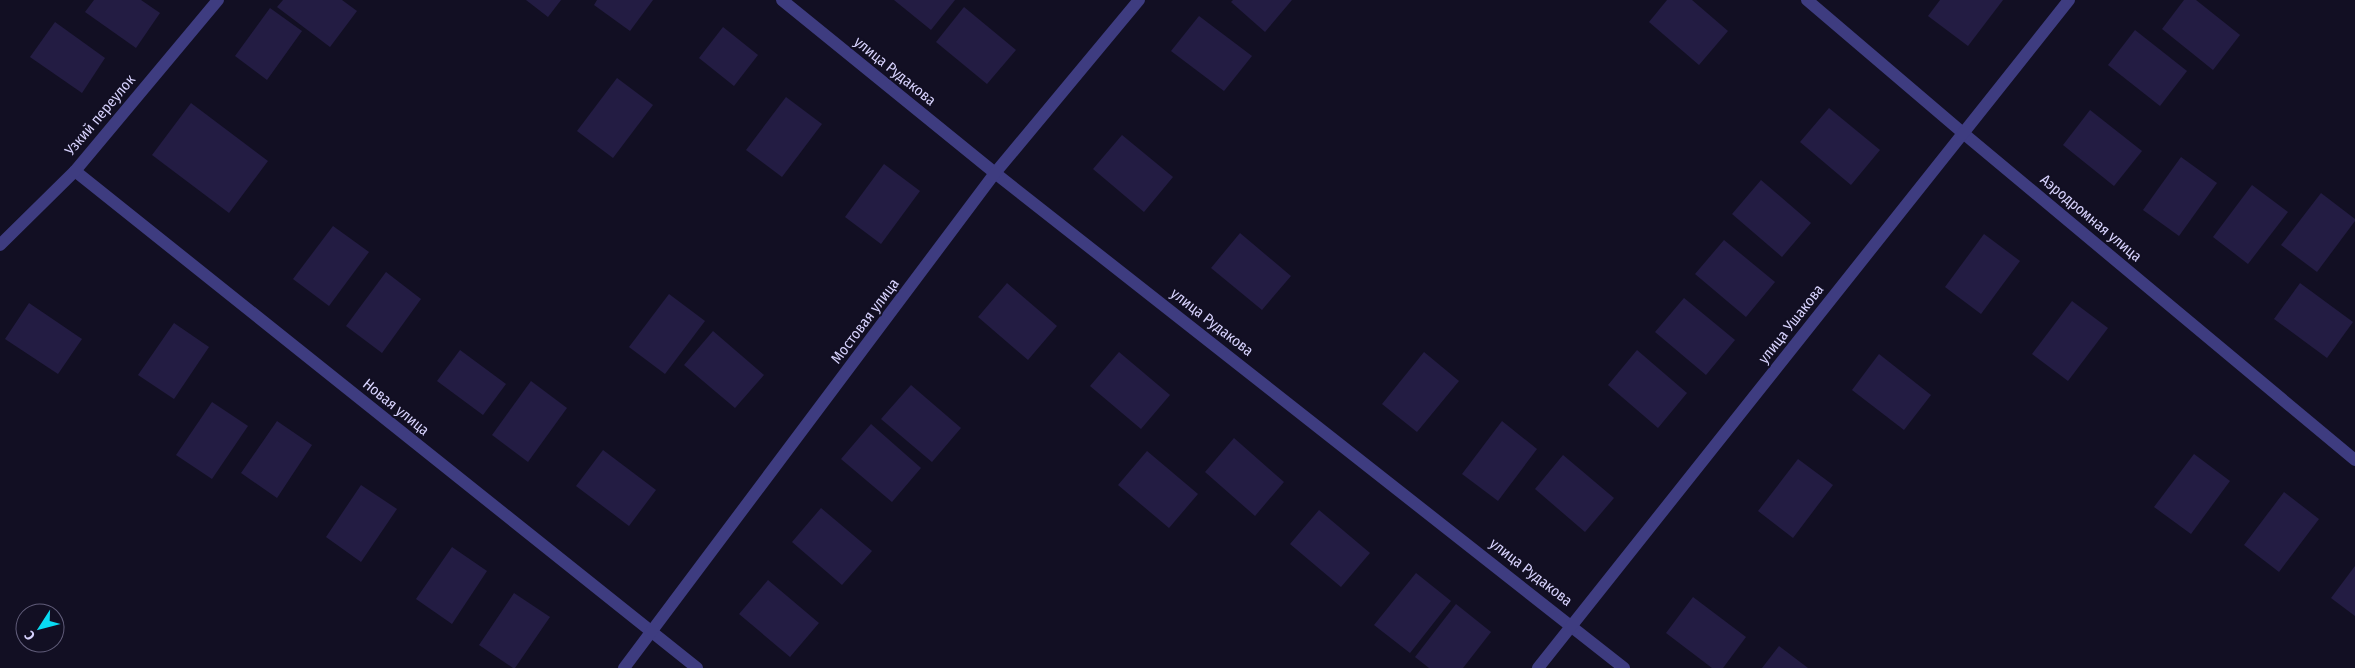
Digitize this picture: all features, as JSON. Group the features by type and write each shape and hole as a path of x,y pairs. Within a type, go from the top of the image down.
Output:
{"street":[{"name":"Узкий переулок","path":"0,245 75,171 218,0"},
{"name":"улица Рудакова","path":"782,0 996,173 1572,625 1624,668"},
{"name":"Мостовая улица","path":"624,668 996,173 1139,0"},
{"name":"Аэродромная улица","path":"1807,0 1963,133 2355,460"},
{"name":"улица Ушакова","path":"1538,668 2070,0"},
{"name":"Новая улица","path":"75,171 697,668"}],"building":[{"path":"94,0 141,0 160,13 136,48 85,12"},
{"path":"283,0 342,0 357,11 330,47 277,7"},
{"path":"526,0 561,0 548,17"},
{"path":"597,0 653,0 630,31 594,5"},
{"path":"894,0 955,0 931,30"},
{"path":"1233,0 1292,0 1265,32 1231,2"},
{"path":"1667,0 1692,0 1728,31 1699,65 1649,22"},
{"path":"1940,0 2003,0 1968,46 1928,16"},
{"path":"2184,0 2196,0 2240,35 2213,70 2162,29"},
{"path":"964,7 1016,50 987,84 936,42"},
{"path":"270,8 302,31 267,80 235,56"},
{"path":"1199,16 1252,56 1224,91 1171,51"},
{"path":"55,22 105,58 82,93 30,57"},
{"path":"723,27 758,55 734,86 699,58"},
{"path":"2135,30 2187,71 2160,106 2108,65"},
{"path":"617,78 653,105 613,158 577,131"},
{"path":"786,97 822,124 782,177 746,150"},
{"path":"191,103 268,161 229,213 152,155"},
{"path":"1829,108 1880,150 1851,185 1800,142"},
{"path":"2090,110 2142,151 2114,186 2063,145"},
{"path":"1122,135 1173,177 1144,212 1093,169"},
{"path":"2181,157 2217,183 2179,236 2143,210"},
{"path":"884,164 920,191 881,244 845,217"},
{"path":"1761,180 1811,223 1782,257 1732,214"},
{"path":"2252,185 2288,212 2248,264 2213,237"},
{"path":"2321,193 2355,219 2355,221 2317,272 2281,245"},
{"path":"333,226 369,252 329,306 293,279"},
{"path":"1240,233 1291,276 1262,310 1211,268"},
{"path":"1984,234 2020,261 1981,314 1945,287"},
{"path":"1724,240 1775,282 1746,317 1695,274"},
{"path":"386,272 421,299 382,353 346,326"},
{"path":"1007,283 1057,326 1028,360 978,317"},
{"path":"2300,283 2353,322 2327,358 2274,319"},
{"path":"669,294 705,321 665,374 629,347"},
{"path":"1684,298 1735,340 1706,375 1655,332"},
{"path":"2072,301 2108,328 2068,381 2032,354"},
{"path":"29,303 82,339 58,374 5,339"},
{"path":"174,323 209,347 174,399 138,375"},
{"path":"713,331 764,375 735,408 684,365"},
{"path":"460,350 506,384 483,415 437,381"},
{"path":"1637,350 1687,393 1658,428 1608,385"},
{"path":"1119,352 1170,395 1141,429 1090,386"},
{"path":"1424,352 1459,381 1417,432 1382,404"},
{"path":"1879,354 1931,395 1904,430 1852,390"},
{"path":"531,381 567,408 528,462 492,435"},
{"path":"911,385 961,428 932,462 881,419"},
{"path":"212,402 248,426 212,479 176,455"},
{"path":"277,421 312,445 277,498 241,473"},
{"path":"1502,421 1537,449 1498,501 1462,474"},
{"path":"871,424 921,468 892,502 841,459"},
{"path":"1234,438 1284,482 1255,516 1205,472"},
{"path":"603,450 656,490 629,526 576,486"},
{"path":"1147,451 1198,494 1169,528 1118,485"},
{"path":"2194,454 2230,481 2191,534 2154,507"},
{"path":"1563,455 1614,498 1585,532 1535,489"},
{"path":"1798,459 1833,485 1793,538 1758,511"},
{"path":"361,485 397,509 361,562 326,537"},
{"path":"2284,492 2319,519 2279,572 2244,545"},
{"path":"821,508 872,551 842,585 792,542"},
{"path":"1319,510 1370,553 1341,587 1290,544"},
{"path":"452,547 487,571 452,624 416,599"},
{"path":"2355,566 2355,616 2331,598"},
{"path":"1416,573 1451,601 1410,653 1374,625"},
{"path":"768,580 819,623 790,657 739,614"},
{"path":"514,593 550,617 515,668 513,668 479,645"},
{"path":"1693,597 1746,637 1723,668 1712,668 1666,633"},
{"path":"1456,604 1491,632 1463,668 1429,668 1415,657"},
{"path":"1779,646 1808,668 1762,668"}]}
